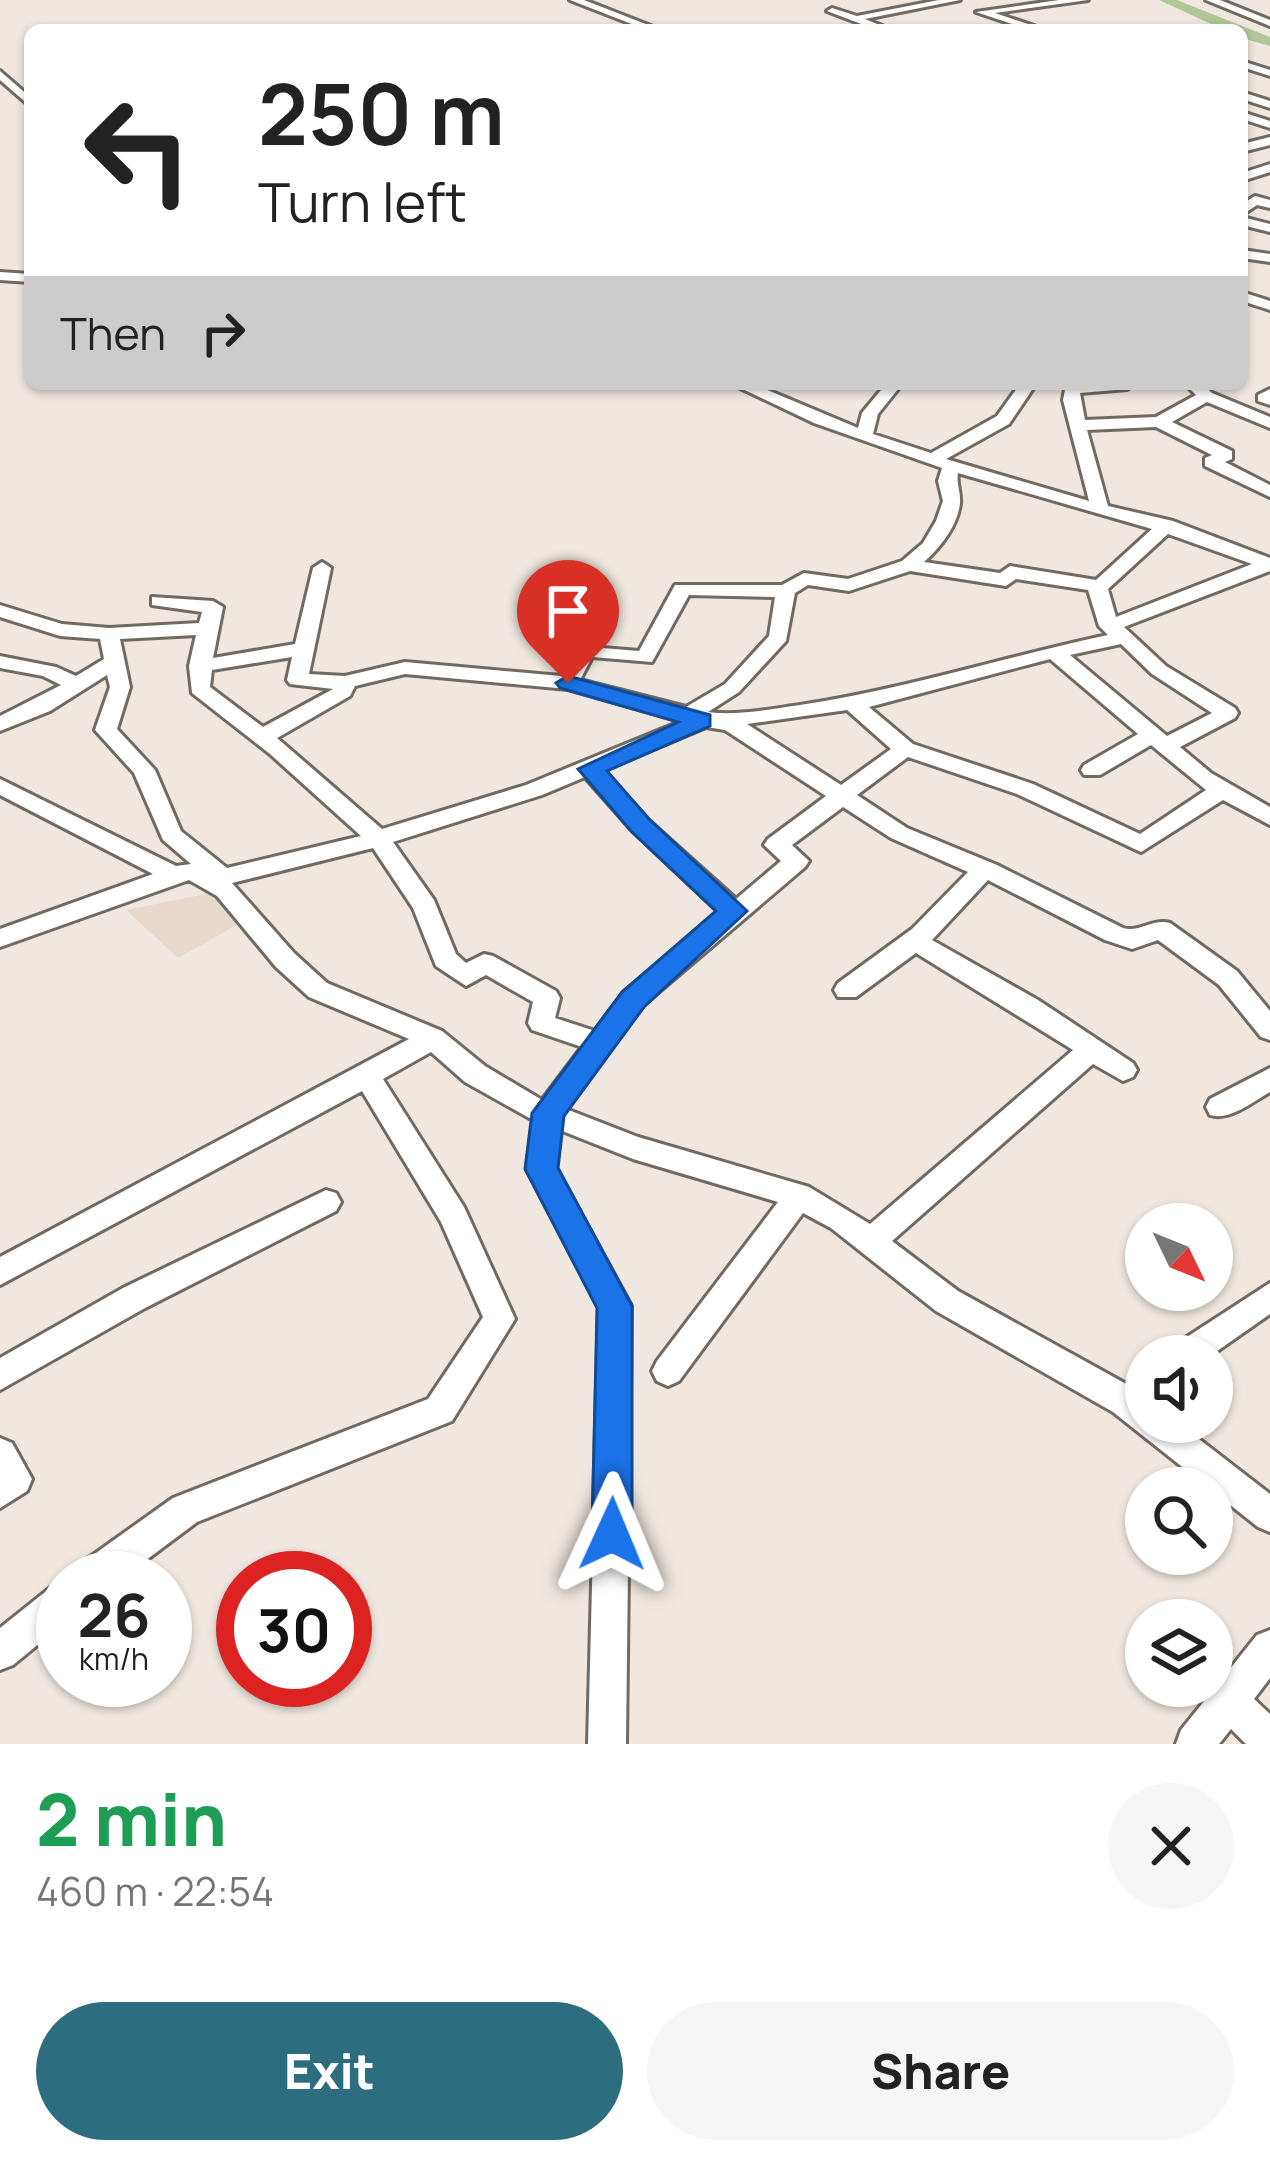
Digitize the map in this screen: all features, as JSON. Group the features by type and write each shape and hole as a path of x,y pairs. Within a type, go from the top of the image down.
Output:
{"street":[{"path":"574,0 640,24"},
{"path":"861,17 954,0 1021,24"},
{"path":"981,12 1084,0"},
{"path":"1214,1 1269,17"},
{"path":"1234,4 1248,15 1269,17"},
{"path":"832,11 875,24"},
{"path":"0,74 24,98"},
{"path":"753,390 822,422 1100,509 1167,525 1270,565"},
{"path":"865,433 870,413 889,390"},
{"path":"943,460 1004,420 1024,390"},
{"path":"1073,390 1071,400 1100,509"},
{"path":"1160,422 1200,390 1270,422"},
{"path":"1078,425 1160,422 1226,455 1211,462 1270,492"},
{"path":"568,683 585,650 645,658 682,589 786,591 805,579 849,585 909,565 932,546 952,501 943,460"},
{"path":"1245,479 1270,467"},
{"path":"1092,770 1227,713 1159,670 1117,632 1097,592 1167,525"},
{"path":"909,565 1006,580 1010,572 1100,586"},
{"path":"694,718 851,703 1054,652 1117,632 1270,565"},
{"path":"322,568 297,680 345,682 405,668 568,683 733,725 899,832 1114,934 1132,940 1161,929 1228,978 1270,1030"},
{"path":"0,938 180,873 222,877 378,838 590,769 694,718 732,688 779,637 786,591"},
{"path":"159,601 213,607 199,666 199,689 378,838 425,906 445,958 466,977 484,963 547,998 541,1023 600,1043"},
{"path":"0,611 60,630 109,634 207,628"},
{"path":"109,634 121,687 106,730 144,770 171,835 222,877"},
{"path":"199,666 304,649"},
{"path":"1054,652 1223,789 1270,817"},
{"path":"0,724 42,706 115,661"},
{"path":"0,662 49,671 74,683"},
{"path":"262,737 343,692 345,682"},
{"path":"851,703 905,749 1025,789 1141,844 1223,789"},
{"path":"608,1744 615,1306 542,1169 548,1113 633,1000 797,861 776,844 905,749"},
{"path":"590,769 640,825 733,911"},
{"path":"0,787 180,873 226,890 285,960 318,990 433,1038 475,1074 548,1113 633,1147 799,1196 842,1219 947,1301 1125,1398"},
{"path":"847,990 951,910 984,869"},
{"path":"914,940 1123,1070"},
{"path":"0,1272 433,1038"},
{"path":"870,1242 1092,1049"},
{"path":"129,1551 185,1510 440,1410 499,1319 453,1216 367,1076"},
{"path":"1220,1107 1270,1079"},
{"path":"668,1371 799,1196"},
{"path":"0,1375 134,1298 326,1202"},
{"path":"1215,1335 1270,1297"},
{"path":"1185,1443 1270,1515"},
{"path":"0,1454 15,1479 0,1491"},
{"path":"0,1652 36,1623"},
{"path":"1233,1695 1270,1648"},
{"path":"1233,1704 1270,1740"},
{"path":"1196,1744 1224,1707"}],"shaded area":[{"path":"230,889 253,916 178,958 126,910"}],"waterway":[{"path":"1166,0 1222,24"},
{"path":"1248,35 1270,42"}],"route":[{"path":"568,683 702,721 590,769 640,825 733,911 633,1000 548,1113 542,1169 615,1306 612,1534"}]}
